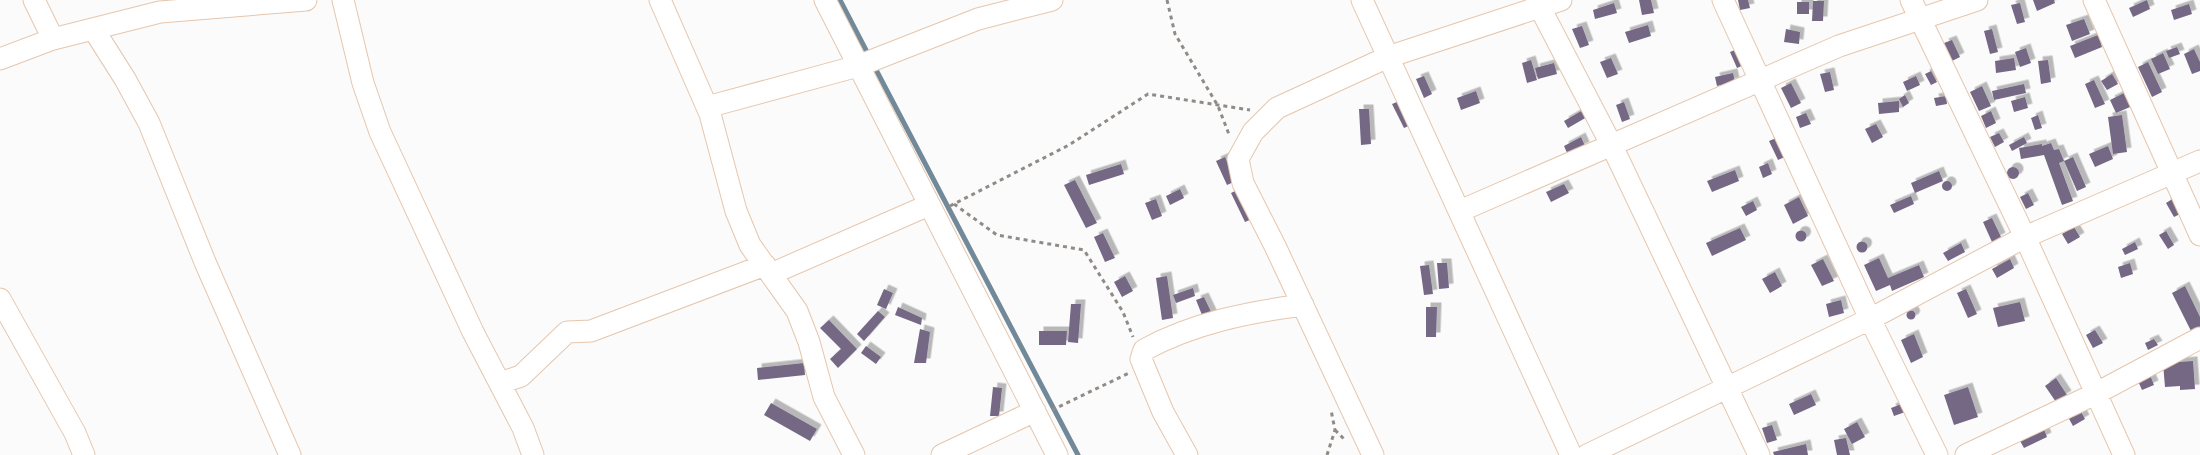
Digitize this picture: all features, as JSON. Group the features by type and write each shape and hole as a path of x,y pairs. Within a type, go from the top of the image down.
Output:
{"street":[{"path":"34,0 53,39"},
{"path":"0,59 53,39 160,12 306,0"},
{"path":"343,0 363,83 380,132 473,332 500,383 533,455"},
{"path":"660,0 707,107 736,211 750,245 796,311 809,342 824,397 854,455"},
{"path":"825,0 1057,455"},
{"path":"707,107 858,66 978,19 1052,0"},
{"path":"1362,0 1571,455"},
{"path":"1723,0 1870,319 1937,455"},
{"path":"1911,0 2025,237 2124,455"},
{"path":"1460,211 1838,46 1977,0"},
{"path":"2094,0 2200,235"},
{"path":"1373,455 1303,305 1243,183 1238,159 1253,132 1277,108 1388,57 1546,2 1726,389 1759,455"},
{"path":"94,30 125,79 149,123 205,262 290,455"},
{"path":"1587,455 1870,319 2025,237 2200,162"},
{"path":"500,383 521,376 567,332 591,331 768,270 929,205"},
{"path":"0,299 76,433 84,455"},
{"path":"1187,455 1163,412 1142,362 1144,350 1154,344 1247,313 1303,305"},
{"path":"1966,455 2095,394 2200,338"},
{"path":"942,455 1035,411"}],"path":[{"path":"1166,0 1175,34 1218,106 1238,159"},
{"path":"1058,407 1142,362 1122,312 1084,250 997,235 954,204 1069,145 1148,94 1246,110 1277,108"}],"building":[{"path":"1639,0 1651,0 1654,13 1642,15"},
{"path":"1738,0 1748,0 1750,8 1740,10"},
{"path":"2033,0 2054,0 2055,3 2037,11"},
{"path":"2147,0 2150,9 2133,17 2129,8"},
{"path":"1813,1 1824,1 1823,21 1812,21"},
{"path":"1797,2 1809,2 1809,14 1797,14"},
{"path":"1614,3 1617,13 1595,19 1593,10"},
{"path":"2020,3 2025,22 2017,24 2011,5"},
{"path":"2189,4 2192,14 2174,20 2171,10"},
{"path":"2084,19 2090,34 2072,41 2066,25"},
{"path":"1648,25 1651,36 1629,43 1625,32"},
{"path":"1582,26 1589,45 1580,48 1572,29"},
{"path":"1786,29 1800,32 1799,44 1784,42"},
{"path":"1992,29 1998,52 1990,54 1984,31"},
{"path":"2098,35 2102,47 2075,58 2070,46"},
{"path":"1952,40 1960,57 1952,61 1944,43"},
{"path":"2177,47 2180,54 2169,58 2166,51"},
{"path":"1740,48 1746,64 1737,68 1730,52"},
{"path":"2026,48 2031,63 2020,67 2015,52"},
{"path":"2194,49 2200,62 2200,71 2192,74 2184,54"},
{"path":"2163,53 2170,69 2158,74 2151,59"},
{"path":"1611,58 1618,74 1607,78 1600,62"},
{"path":"2014,58 2016,70 1996,73 1995,61"},
{"path":"1531,60 1537,80 1527,83 1522,63"},
{"path":"2048,60 2051,82 2041,84 2038,61"},
{"path":"2148,62 2162,92 2152,97 2138,67"},
{"path":"1554,63 1557,74 1538,79 1535,68"},
{"path":"1931,71 1937,82 1931,85 1925,74"},
{"path":"1830,72 1834,90 1825,92 1820,74"},
{"path":"1733,73 1735,82 1717,86 1715,77"},
{"path":"2112,74 2118,84 2107,90 2101,81"},
{"path":"1424,76 1432,94 1424,98 1416,79"},
{"path":"1916,76 1920,85 1907,91 1903,82"},
{"path":"2094,80 2105,104 2095,108 2085,84"},
{"path":"1791,83 1801,103 1791,108 1781,88"},
{"path":"2024,84 2026,93 1994,100 1992,91"},
{"path":"1982,86 1991,106 1979,111 1970,92"},
{"path":"2130,90 2137,104 2116,113 2110,100"},
{"path":"1476,91 1480,103 1461,110 1457,98"},
{"path":"1905,95 1909,103 1903,107 1899,99"},
{"path":"1946,96 1947,104 1936,106 1934,98"},
{"path":"2025,97 2028,108 2014,112 2011,101"},
{"path":"1402,100 1413,124 1404,128 1392,104"},
{"path":"1899,101 1899,112 1879,114 1878,103"},
{"path":"1624,102 1630,119 1622,122 1616,105"},
{"path":"1359,109 1369,109 1371,144 1361,145"},
{"path":"1583,110 1587,117 1568,128 1564,121"},
{"path":"1991,111 1996,123 1986,128 1981,116"},
{"path":"1806,113 1811,124 1800,128 1796,117"},
{"path":"2038,115 2042,128 2035,130 2031,118"},
{"path":"2122,115 2127,152 2113,154 2108,117"},
{"path":"1876,124 1883,137 1872,143 1865,129"},
{"path":"1999,133 2004,142 1995,147 1990,137"},
{"path":"1781,136 1789,155 1778,160 1769,141"},
{"path":"1581,137 1585,146 1568,155 1564,146"},
{"path":"2024,137 2027,143 2012,151 2009,145"},
{"path":"2051,143 2054,150 2059,149 2064,161 2059,163 2073,201 2062,205 2044,155 2021,159 2019,148 2042,144 2042,146"},
{"path":"2108,146 2113,159 2095,167 2089,154"},
{"path":"1225,157 1236,181 1227,185 1216,161"},
{"path":"2073,157 2086,187 2077,191 2064,161"},
{"path":"1768,163 1772,174 1763,178 1759,167"},
{"path":"1121,164 1124,174 1089,185 1086,175"},
{"path":"2013,167 2019,173 2013,179 2007,173"},
{"path":"1735,170 1739,181 1712,192 1707,181"},
{"path":"1939,171 1943,181 1915,193 1911,183"},
{"path":"1075,180 1097,223 1086,228 1064,185"},
{"path":"1945,181 1949,181 1952,186 1951,190 1945,191 1942,188 1942,184"},
{"path":"1564,184 1569,193 1551,202 1546,192"},
{"path":"1241,188 1254,218 1245,222 1231,193"},
{"path":"1180,189 1184,198 1170,205 1166,196"},
{"path":"2028,193 2034,205 2026,209 2020,197"},
{"path":"1911,196 1914,204 1894,213 1890,205"},
{"path":"1799,197 1808,216 1793,224 1784,205"},
{"path":"2174,198 2182,213 2174,217 2166,203"},
{"path":"1156,199 1162,216 1152,220 1145,203"},
{"path":"1753,201 1757,210 1746,216 1741,207"},
{"path":"1992,218 2001,237 1992,242 1983,222"},
{"path":"2074,227 2080,237 2068,244 2062,234"},
{"path":"1740,228 1746,240 1712,256 1706,243"},
{"path":"1801,230 1807,236 1801,242 1795,236"},
{"path":"2166,231 2174,245 2168,249 2159,235"},
{"path":"1103,233 1115,258 1105,262 1094,237"},
{"path":"1862,241 1868,247 1862,253 1856,247"},
{"path":"2135,242 2138,249 2125,255 2122,249"},
{"path":"1961,243 1965,252 1948,261 1943,253"},
{"path":"1879,258 1888,278 1919,265 1924,277 1892,291 1890,285 1876,291 1864,265"},
{"path":"1823,259 1834,281 1822,286 1811,265"},
{"path":"2010,259 2014,268 1997,278 1992,269"},
{"path":"1437,263 1447,263 1449,288 1439,289"},
{"path":"2130,263 2133,274 2121,278 2118,267"},
{"path":"1429,265 1433,294 1424,295 1420,266"},
{"path":"1775,272 1782,286 1770,293 1762,279"},
{"path":"1125,276 1133,291 1122,297 1114,282"},
{"path":"1167,276 1173,318 1162,320 1156,278"},
{"path":"2185,286 2200,317 2200,331 2193,335 2172,293"},
{"path":"1193,288 1195,296 1176,303 1173,295"},
{"path":"884,289 893,293 886,309 877,305"},
{"path":"1966,289 1977,314 1968,318 1957,293"},
{"path":"1204,297 1213,316 1204,320 1196,300"},
{"path":"1841,300 1844,313 1829,317 1826,304"},
{"path":"2020,302 2025,321 1998,327 1993,308"},
{"path":"1071,304 1081,304 1078,343 1068,342"},
{"path":"898,307 922,318 921,325 895,315"},
{"path":"1426,307 1437,307 1436,337 1426,337"},
{"path":"1911,310 1916,315 1911,320 1906,315"},
{"path":"878,311 885,317 864,341 857,334"},
{"path":"829,320 857,349 838,368 830,359 841,349 820,328"},
{"path":"920,329 930,332 926,363 914,363"},
{"path":"2095,330 2103,343 2093,348 2086,335"},
{"path":"1039,331 1067,331 1066,345 1039,345"},
{"path":"1914,334 1923,357 1911,363 1901,340"},
{"path":"2154,339 2158,345 2148,350 2145,343"},
{"path":"866,346 881,357 876,364 861,353"},
{"path":"2193,361 2195,389 2180,390 2180,386 2165,387 2163,363"},
{"path":"804,363 805,375 758,380 757,368"},
{"path":"2150,375 2154,385 2142,390 2138,381"},
{"path":"2056,378 2067,395 2056,402 2045,386"},
{"path":"993,387 1002,388 999,416 990,416"},
{"path":"1968,387 1978,417 1954,425 1944,395"},
{"path":"1811,394 1816,405 1794,415 1789,404"},
{"path":"771,403 817,429 810,441 764,415"},
{"path":"1904,403 1908,411 1894,416 1891,408"},
{"path":"2080,410 2085,419 2073,426 2068,417"},
{"path":"1857,422 1865,437 1852,444 1844,429"},
{"path":"1772,425 1777,440 1767,443 1762,428"},
{"path":"2043,427 2047,437 2024,448 2019,439"},
{"path":"1846,438 1850,455 1837,455 1834,440"},
{"path":"1806,444 1808,455 1774,455 1773,452"}],"waterway":[{"path":"840,0 869,56"},
{"path":"874,66 1078,455"}]}
